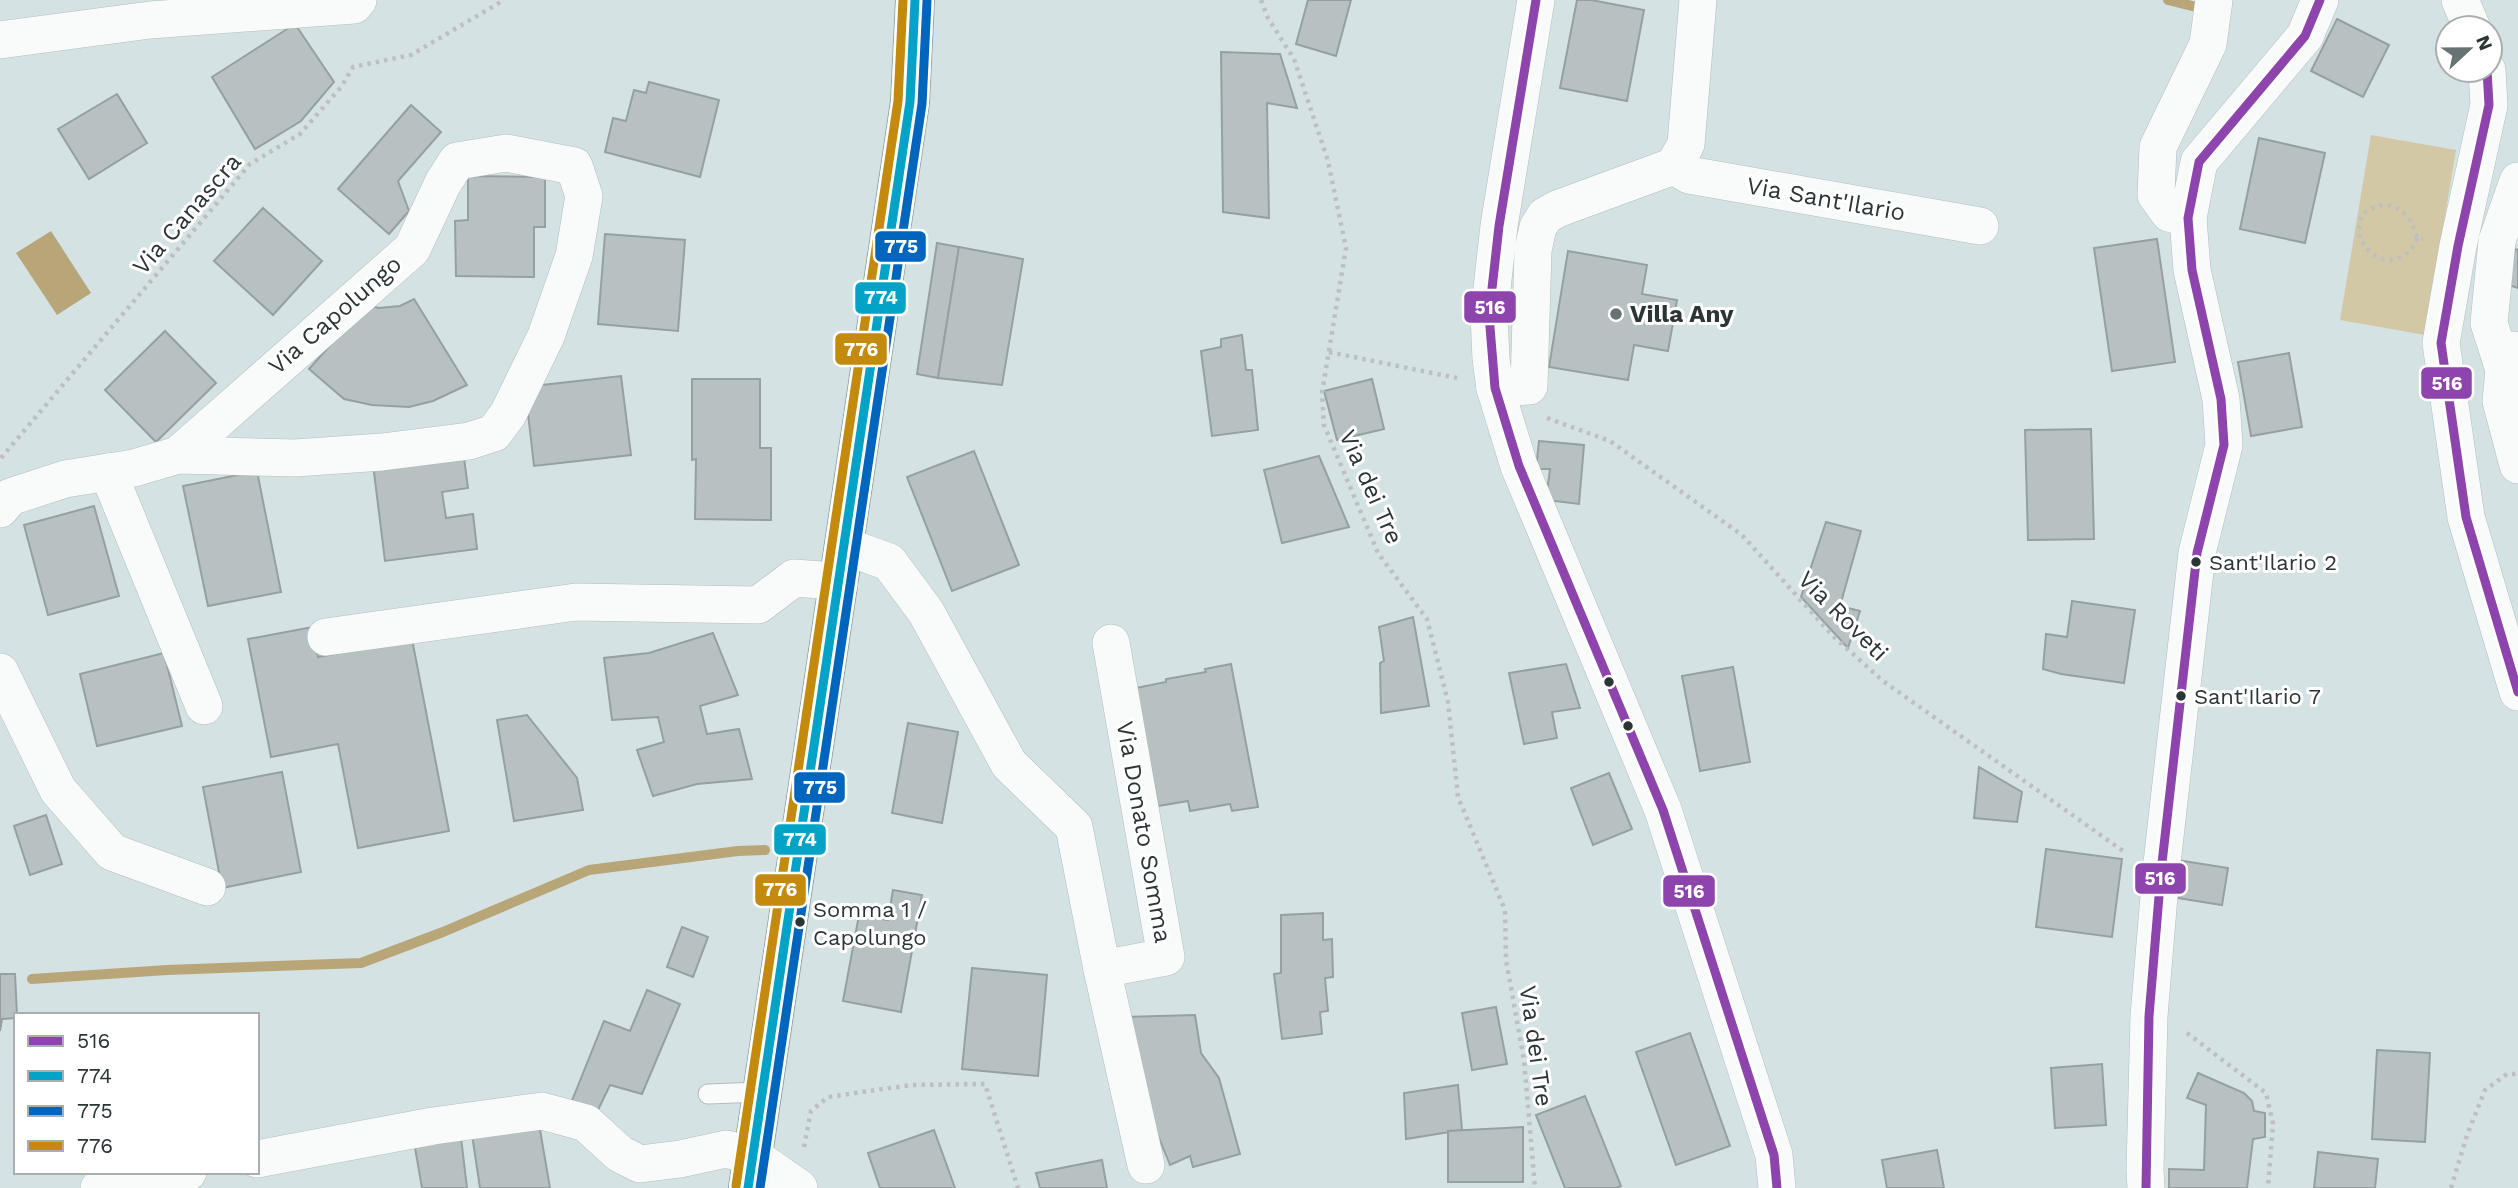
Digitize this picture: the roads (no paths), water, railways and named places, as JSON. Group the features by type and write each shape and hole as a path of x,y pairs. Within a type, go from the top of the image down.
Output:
{"main road":[{"path":"751,1172 910,102 915,0"}],"street":[{"path":"0,40 150,20 354,5 358,0"},
{"path":"1536,0 1499,226 1489,315 1490,359 1495,388 1519,466 1663,810 1774,1156 1777,1188"},
{"path":"1495,388 1529,386 1533,250 1538,227 1545,216 1557,209 1674,166 1686,144 1698,0"},
{"path":"2188,218 2169,213 2157,195 2158,147 2208,44 2214,0"},
{"path":"2146,1188 2149,1016 2161,872 2197,553 2224,445 2221,399 2192,270 2188,218 2199,162 2305,36 2320,0"},
{"path":"2488,84 2489,105 2458,246 2441,343 2466,517 2518,692"},
{"name":"Via Capolungo","path":"0,509 10,497 65,479 134,468 178,455 295,458 382,452 457,443 494,433 509,414 547,336 574,256 584,196 574,166 506,153 457,161 443,183 412,248 178,455"},
{"name":"Via Sant'Ilario","path":"1674,166 1689,175 1980,226"},
{"path":"2518,181 2497,241 2490,323 2511,355 2501,401 2518,465"},
{"path":"108,472 204,706"},
{"path":"845,546 889,562 926,612 1009,764 1074,827 1102,969 1146,1165"},
{"path":"326,637 576,602 758,605 794,578 821,580 839,585"},
{"name":"Via Donato Somma","path":"1102,969 1166,957 1111,643"},
{"path":"0,671 58,790 112,852 206,887"},
{"path":"259,1159 433,1126 542,1111 586,1123 620,1154 640,1164 726,1149 751,1172 797,1187"},
{"path":"99,1188 177,1174"}],"lane":[{"path":"708,1094 761,1093"}],"waterway":[{"path":"2168,0 2196,7"},
{"path":"32,979 167,970 361,963 443,932 589,870 765,850"}],"place":[{"name":"Villa Any","path":"1616,314"},
{"name":"Sant'Ilario 2","path":"2196,562"},
{"name":"Sant'Ilario 7","path":"2181,696"},
{"name":"Somma 1 / Capolungo","path":"800,922"}]}
